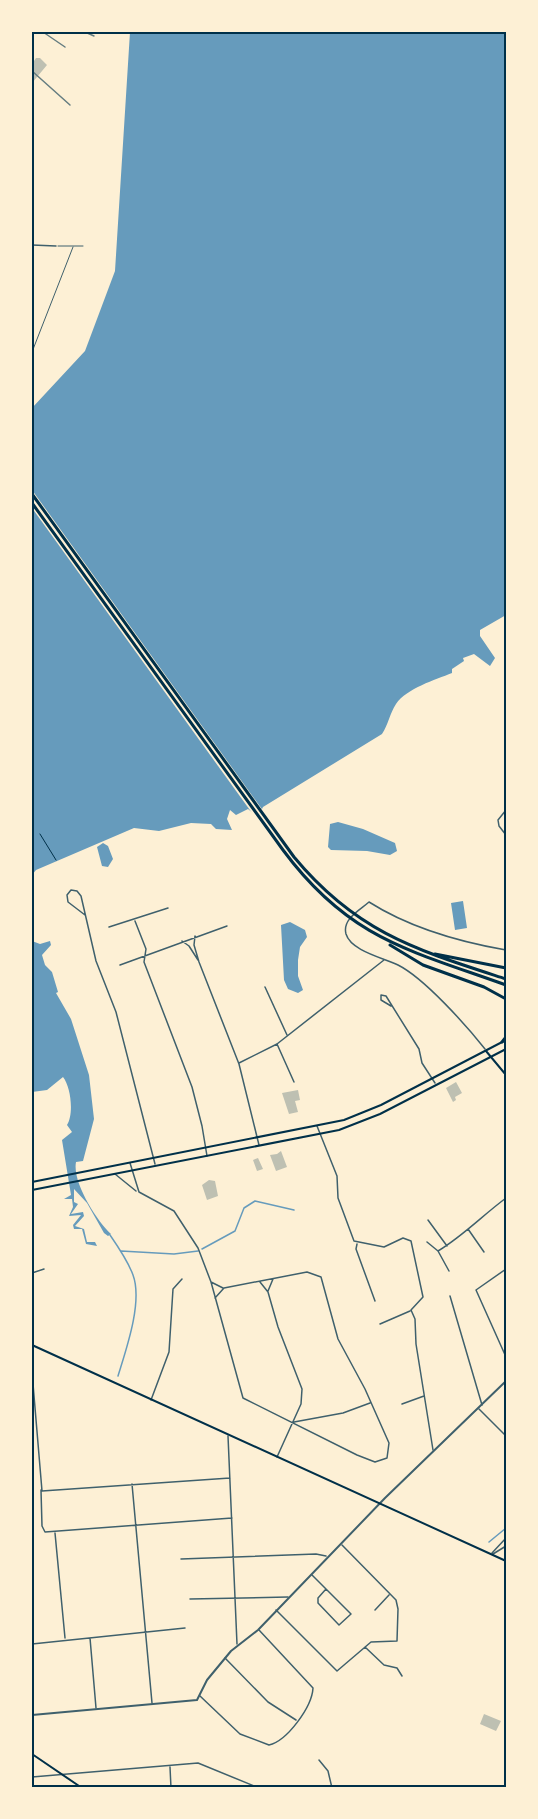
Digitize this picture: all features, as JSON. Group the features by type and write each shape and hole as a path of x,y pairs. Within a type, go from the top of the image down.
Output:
{"highway":[{"path":"32,494 294,856 330,896 365,923 423,952 507,979"},
{"path":"32,503 292,862 326,899 363,927 423,965 484,987 507,999"},
{"path":"379,937 423,958 507,985"},
{"path":"423,952 507,968"}],"main road":[{"path":"32,1182 317,1126 367,1112 505,1040"},
{"path":"32,1190 320,1134 371,1119 507,1049"},
{"path":"486,1051 507,1075"},
{"path":"32,1345 507,1561"},
{"path":"32,1754 82,1788"}],"street":[{"path":"32,245 56,246"},
{"path":"507,810 498,820 499,826 507,835"},
{"path":"84,915 68,902 67,895 71,890 79,893 96,961 116,1012 155,1166"},
{"path":"486,1051 417,978 356,945 346,934 351,916 369,902 401,920 469,942 507,950"},
{"path":"109,927 135,921 168,908"},
{"path":"135,921 146,949 144,962 195,1097 207,1155"},
{"path":"120,965 227,926"},
{"path":"195,936 194,945 199,962 238,1064 259,1146"},
{"path":"181,941 189,946 199,962"},
{"path":"238,1064 277,1044 384,959"},
{"path":"266,987 286,1035"},
{"path":"391,1006 419,1049 422,1063 436,1085"},
{"path":"277,1044 294,1082"},
{"path":"317,1126 337,1176 338,1198 357,1244 356,1249 375,1301"},
{"path":"130,1162 138,1192"},
{"path":"114,1174 138,1192 164,1204 180,1218 198,1248 211,1282 241,1394 248,1402 357,1455 375,1462 386,1460 389,1443 338,1339 323,1280 317,1274 307,1272 224,1288 211,1282"},
{"path":"438,1251 461,1237 468,1228 507,1198"},
{"path":"428,1220 447,1246"},
{"path":"468,1228 484,1252"},
{"path":"357,1244 369,1243 384,1247 403,1238 411,1240 423,1300 411,1310 380,1323"},
{"path":"427,1242 438,1251 449,1271"},
{"path":"32,1273 44,1269"},
{"path":"507,1269 476,1290 507,1357"},
{"path":"268,1292 273,1278"},
{"path":"152,1400 169,1352 173,1289 182,1279"},
{"path":"259,1281 268,1292 278,1327 302,1389 301,1404 277,1457"},
{"path":"215,1298 224,1288"},
{"path":"450,1296 482,1405"},
{"path":"411,1310 415,1319 433,1451"},
{"path":"32,1372 45,1532 232,1518"},
{"path":"32,1715 193,1702 200,1696 207,1680 225,1658 258,1630 380,1503 507,1381"},
{"path":"402,1404 424,1396"},
{"path":"293,1422 343,1413 371,1403"},
{"path":"478,1409 507,1436"},
{"path":"228,1435 237,1646"},
{"path":"42,1489 230,1478"},
{"path":"132,1483 152,1705"},
{"path":"55,1532 65,1640"},
{"path":"492,1554 507,1538"},
{"path":"276,1610 335,1670 341,1670 371,1642 395,1642 398,1639 398,1606 390,1594 341,1545"},
{"path":"492,1554 507,1546"},
{"path":"181,1559 316,1554 328,1557"},
{"path":"311,1574 327,1589 351,1614 339,1624 318,1603 318,1598 327,1589"},
{"path":"375,1610 390,1594"},
{"path":"190,1599 236,1596 288,1597"},
{"path":"32,1644 185,1628"},
{"path":"200,1696 240,1734 264,1744 276,1742 297,1720 309,1702 313,1688 258,1630"},
{"path":"90,1637 97,1710"},
{"path":"365,1646 384,1665 397,1668 402,1676"},
{"path":"225,1658 268,1702 297,1720"},
{"path":"319,1760 328,1771 332,1788"},
{"path":"32,1777 198,1763 259,1788"},
{"path":"170,1766 171,1788"}],"lane":[{"path":"56,246 83,246"},
{"path":"32,352 73,247"}],"path":[{"path":"40,834 56,860"}],"water":[{"path":"130,32 506,32 506,615 480,630 480,636 495,658 490,666 474,654 463,658 464,661 452,669 452,673 407,693 396,704 382,734 263,807 258,817 248,809 236,815 230,810 227,819 232,830 216,829 211,824 191,823 159,831 134,828 36,870 32,875 32,408 85,351 115,271"},
{"path":"338,822 363,829 395,843 397,851 390,855 367,851 331,850 328,847 330,824"},
{"path":"103,843 108,846 113,859 108,867 102,866 97,847"},
{"path":"463,901 467,928 455,930 451,903"},
{"path":"290,922 305,930 307,937 300,947 298,976 303,990 298,993 288,989 284,980 281,925"},
{"path":"32,941 40,944 50,941 51,945 42,955 45,965 52,972 58,992 56,993 71,1019 89,1075 94,1119 83,1161 76,1162 76,1170 87,1201 111,1234 108,1236 104,1233 87,1203 74,1189 74,1202 78,1204 71,1214 83,1212 84,1216 75,1226 84,1229 87,1242 95,1242 97,1246 86,1244 82,1229 74,1229 73,1225 81,1215 69,1216 73,1207 72,1199 64,1199 71,1195 62,1140 72,1132 67,1125 71,1108 66,1081 63,1077 47,1090 32,1092"}],"pier":[{"path":"32,490 264,812 259,819 257,820 32,508"}],"building":[{"path":"36,58 40,58 47,65 32,83 32,64"},
{"path":"456,1082 462,1093 455,1097 456,1100 453,1102 446,1088"},
{"path":"298,1090 300,1100 295,1101 298,1112 289,1114 282,1093"},
{"path":"281,1151 287,1167 276,1171 270,1155"},
{"path":"258,1158 263,1169 257,1171 253,1160"},
{"path":"209,1180 215,1181 218,1196 207,1200 202,1185"},
{"path":"484,1714 501,1721 496,1731 480,1724"}],"waterway":[{"path":"202,1249 235,1231 244,1208 255,1201 294,1210"},
{"path":"110,1235 129,1265 136,1286 135,1312 118,1376"},
{"path":"121,1251 174,1254 198,1251"},
{"path":"489,1542 506,1528"}],"railway":[{"path":"43,32 65,47"},
{"path":"85,32 94,36"},
{"path":"32,71 70,105"}]}
